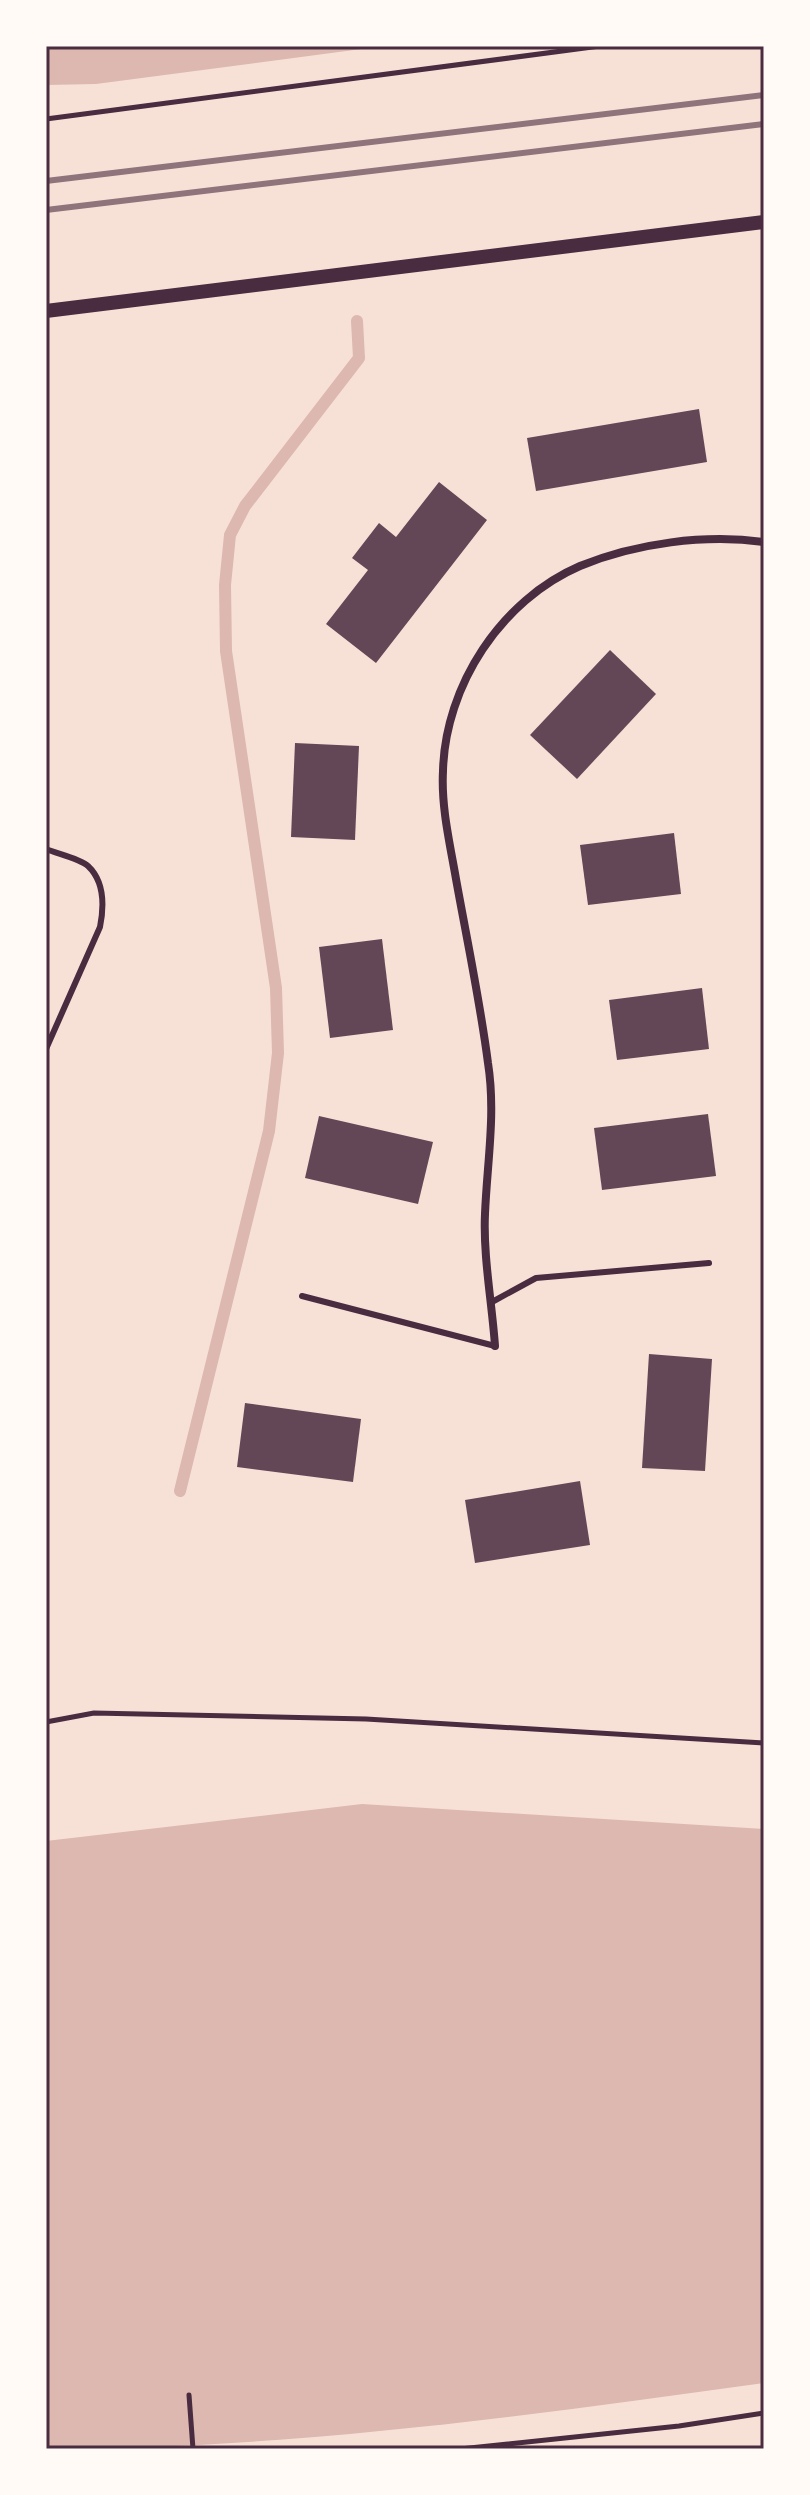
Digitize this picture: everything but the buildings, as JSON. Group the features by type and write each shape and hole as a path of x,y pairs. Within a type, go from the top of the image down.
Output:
{"street":[{"path":"46,311 764,222"},
{"path":"495,1346 485,1217 493,1110 489,1064 447,829 443,771 450,720 467,674 499,628 534,594 579,567 636,549 686,542 737,538 764,542"}],"lane":[{"path":"46,849 87,865 99,884 104,906 100,927 46,1049"},
{"path":"492,1302 536,1278 709,1263"},
{"path":"302,1296 495,1346"}],"path":[{"path":"46,119 600,46"},
{"path":"46,1722 94,1713 366,1719 764,1743"},
{"path":"189,2395 193,2449"},
{"path":"460,2449 679,2426 764,2413"}],"shaded area":[{"path":"46,46 384,46 96,84 46,85"},
{"path":"362,1804 764,1829 764,2383 496,2418 316,2437 136,2448 46,2449 46,1841"}],"waterway":[{"path":"180,1491 269,1131 278,1053 276,988 226,651 225,585 230,535 245,506 359,358 357,321"}],"railway":[{"path":"46,181 764,95"},
{"path":"46,210 764,124"}]}
